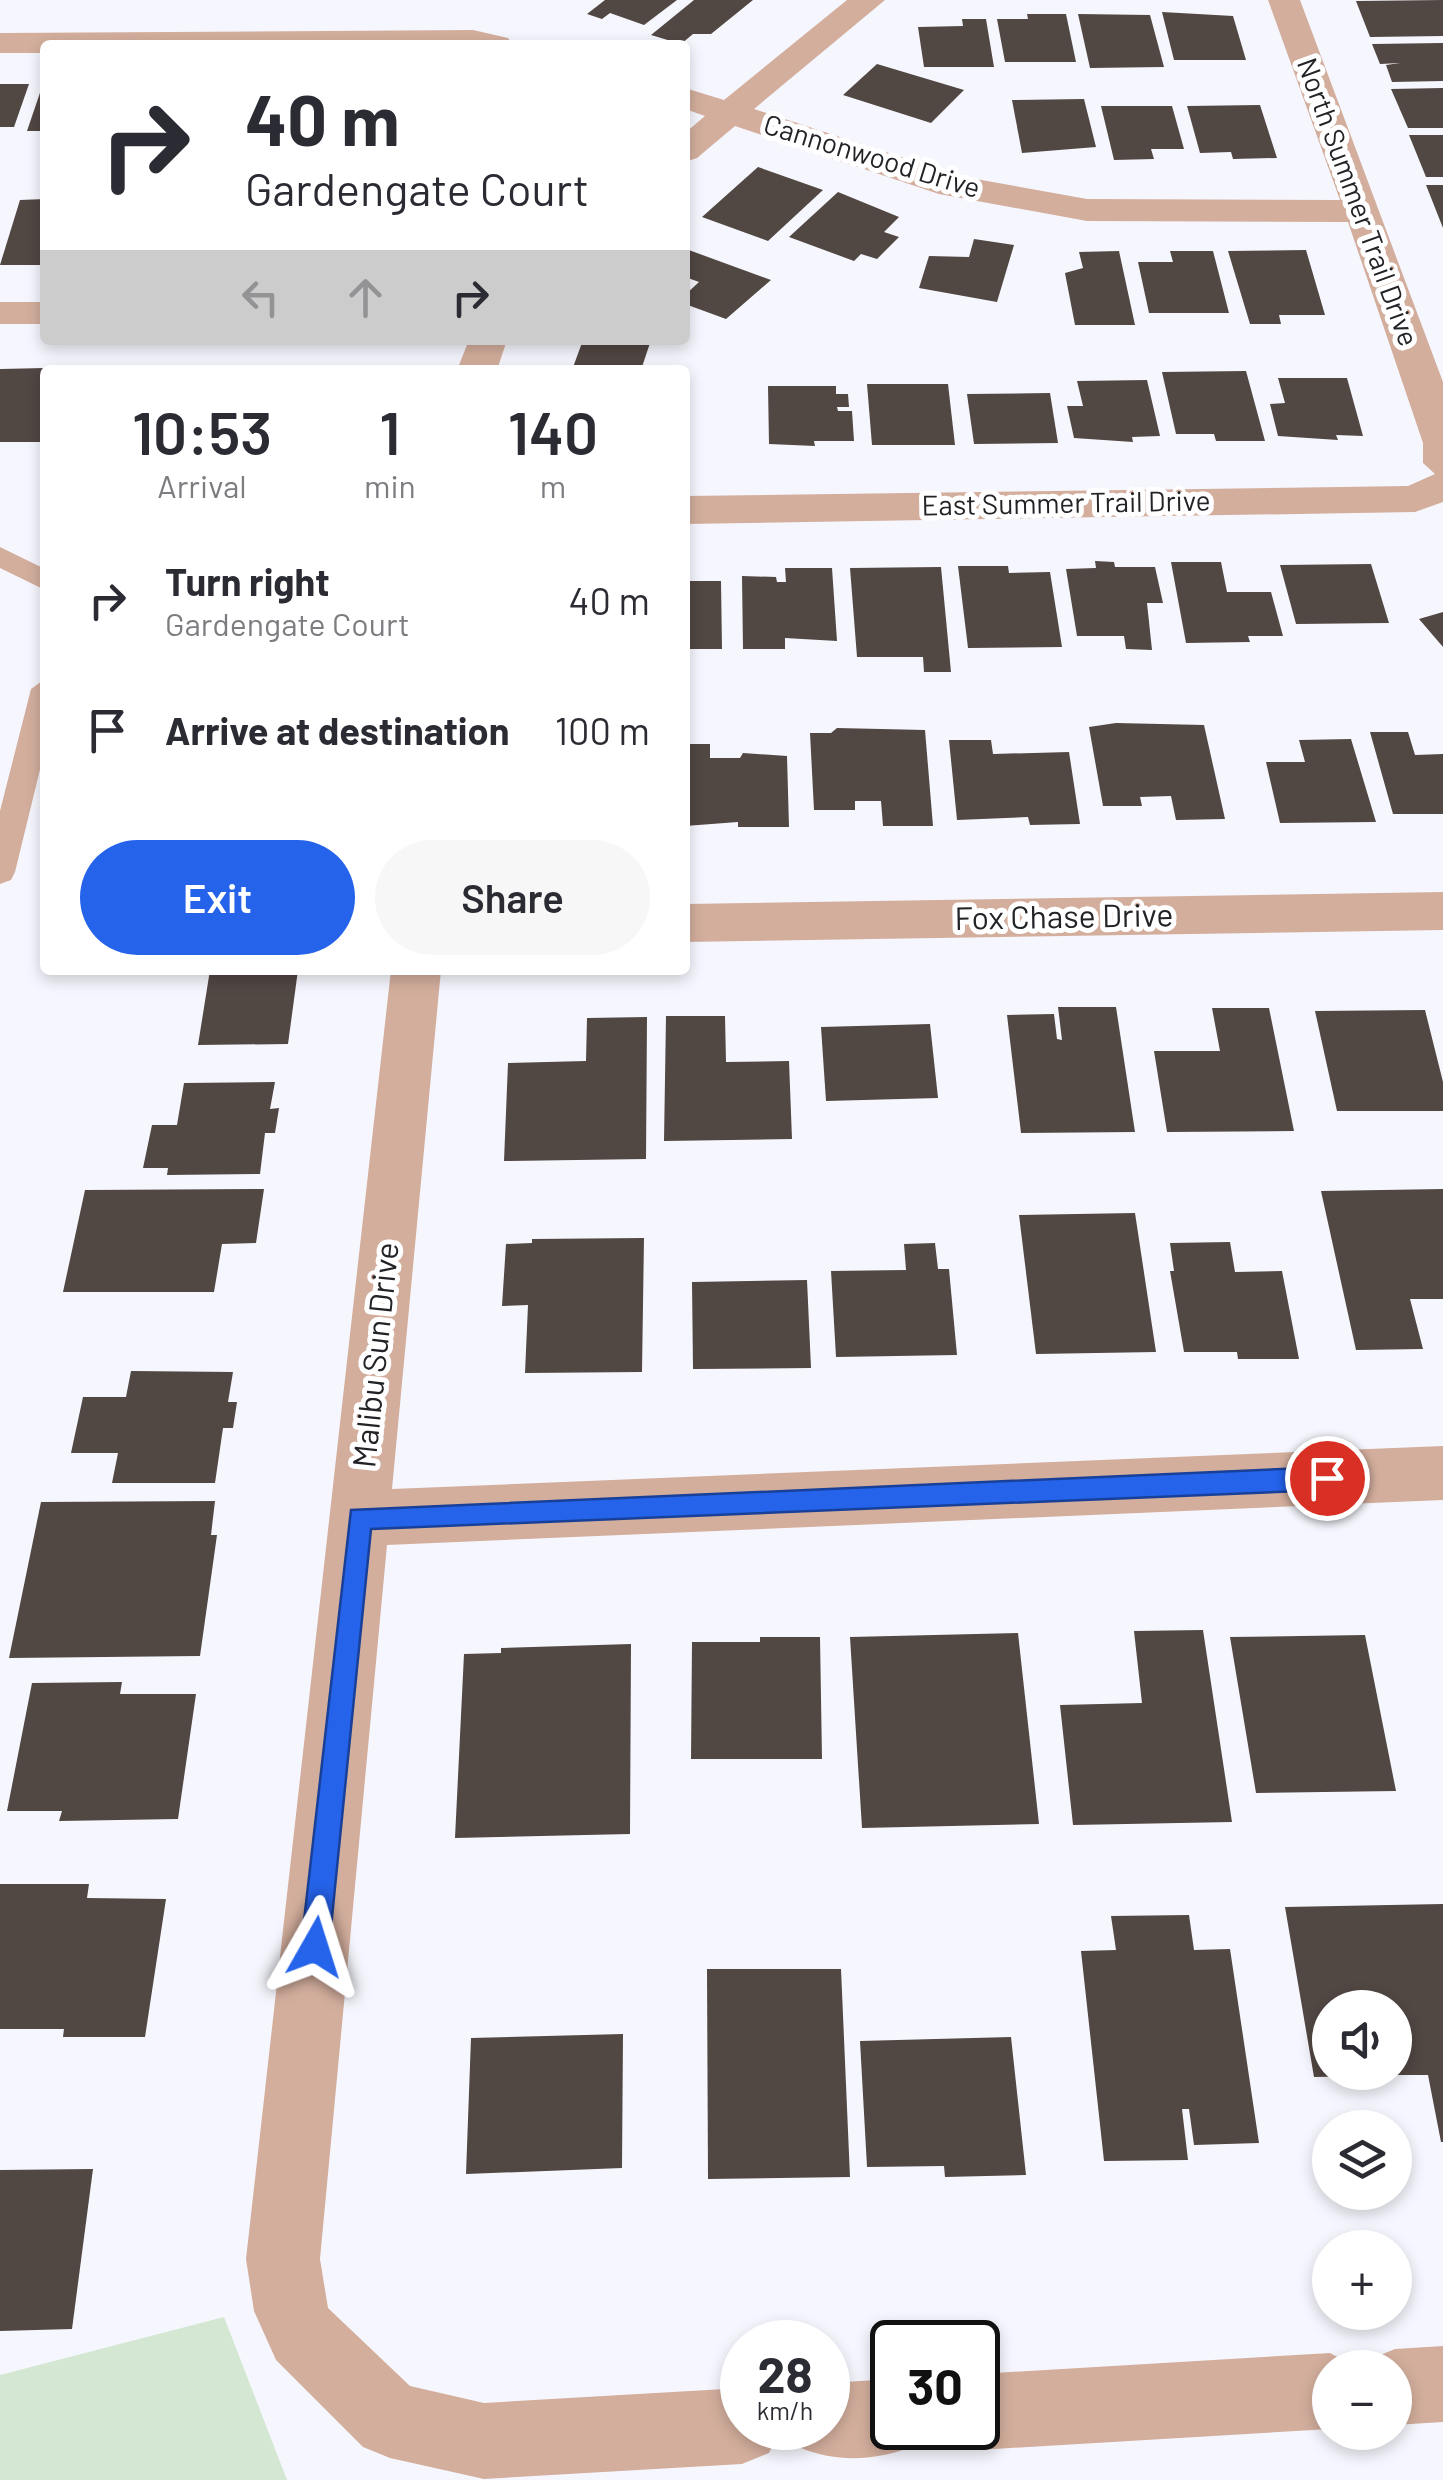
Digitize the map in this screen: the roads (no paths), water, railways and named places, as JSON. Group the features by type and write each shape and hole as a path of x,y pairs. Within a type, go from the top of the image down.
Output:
{"street":[{"path":"690,146 869,0"},
{"name":"North Summer Trail Drive","path":"1284,0 1407,332 1442,443 1443,463"},
{"path":"0,43 40,43"},
{"name":"Cannonwood Drive","path":"690,99 952,186 1087,210 1361,210"},
{"path":"0,313 40,313"},
{"name":"East Summer Trail Drive","path":"690,510 1415,499 1443,485"},
{"name":"Fox Chase Drive","path":"690,924 1443,911"},
{"name":"Malibu Sun Drive","path":"415,975 283,2259 292,2311 302,2334 390,2420 484,2441 720,2427"},
{"path":"360,1518 1443,1474"},
{"path":"1412,2386 1443,2384"},
{"path":"1000,2411 1312,2392"}],"lane":[{"path":"0,556 40,577"},
{"path":"0,872 40,709"}]}
